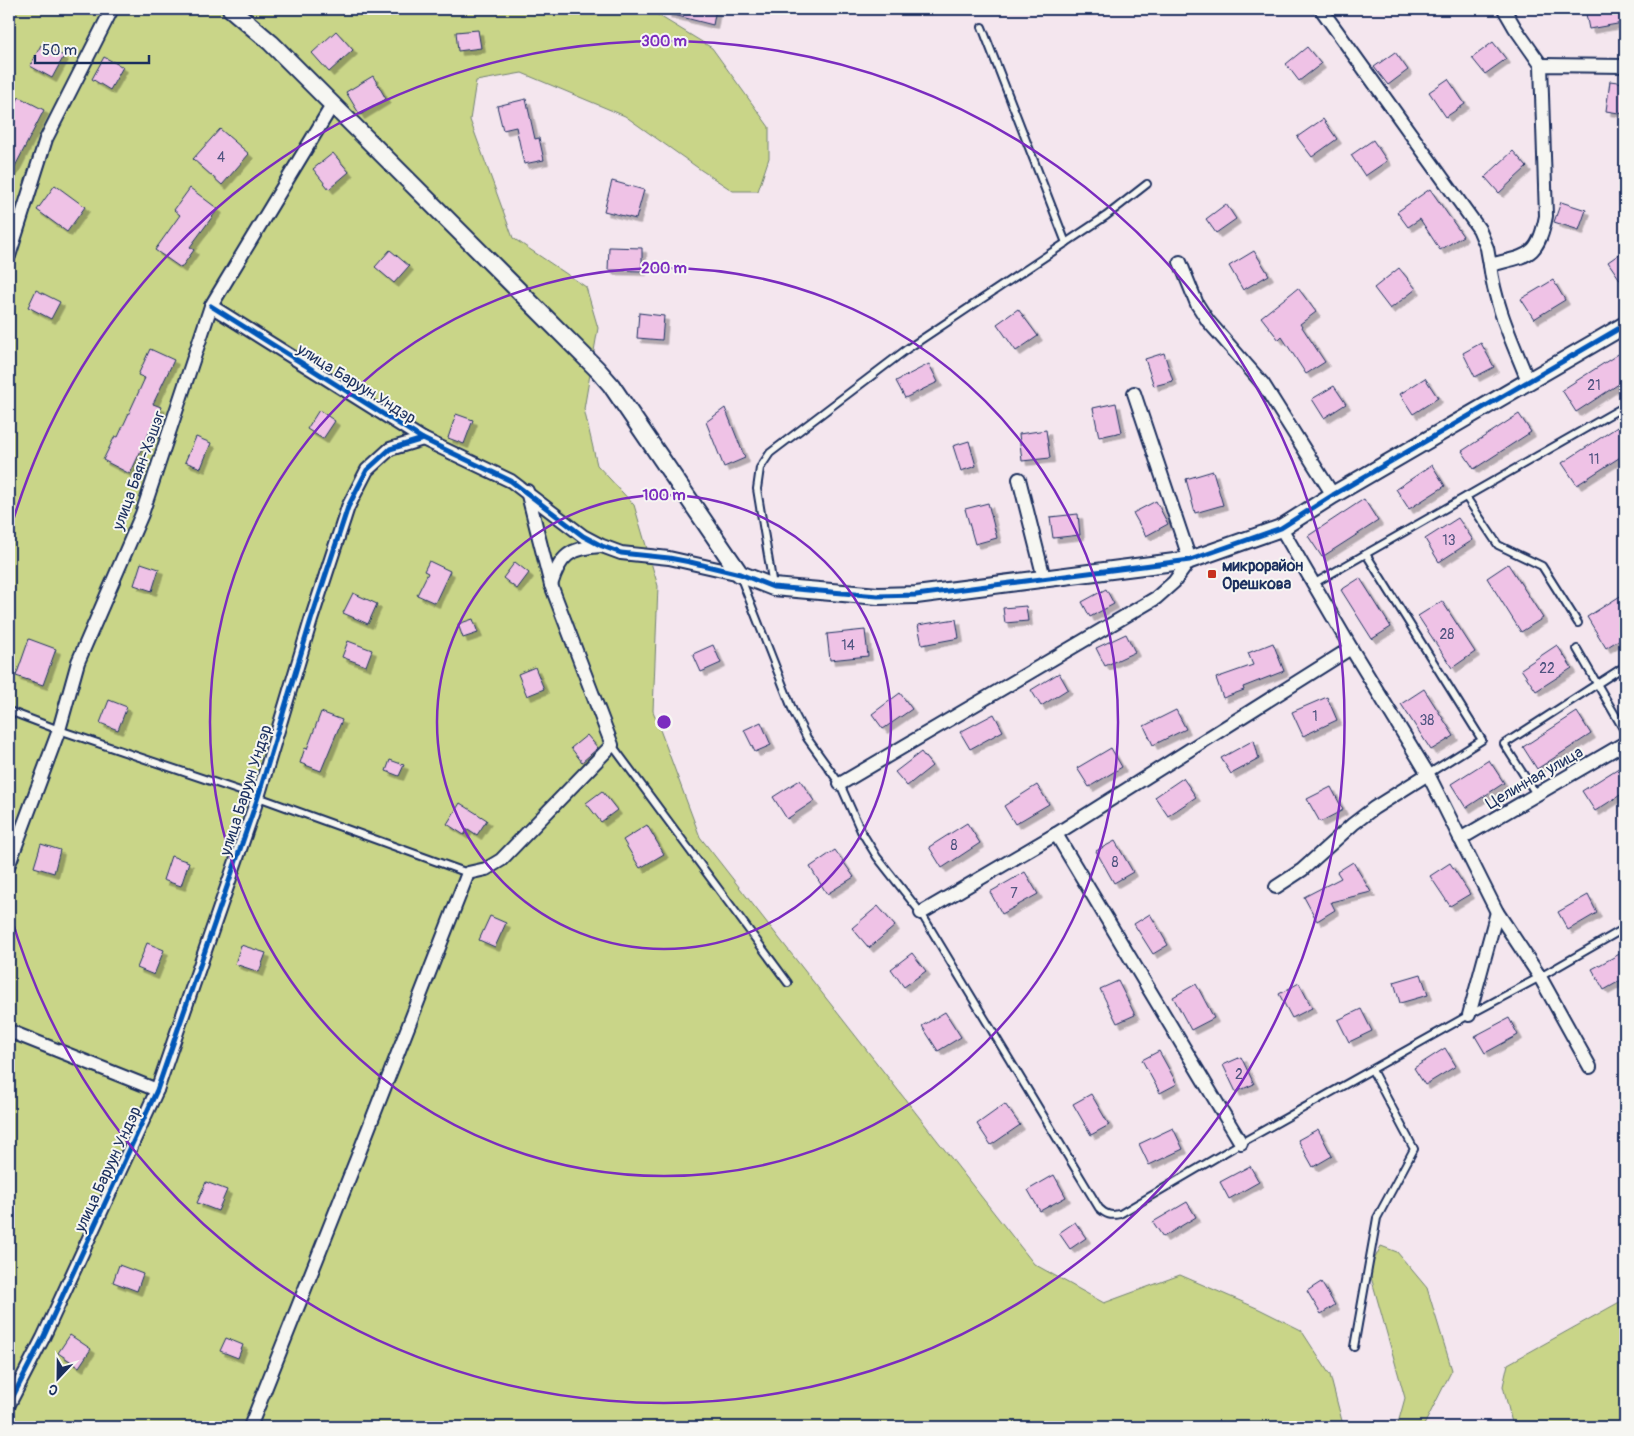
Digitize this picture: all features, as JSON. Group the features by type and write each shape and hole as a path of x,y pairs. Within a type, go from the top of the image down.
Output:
{"street":[{"path":"9,256 46,139 112,9"},
{"path":"231,9 271,43 606,380 740,574"},
{"path":"1321,9 1479,229 1487,248 1492,286 1497,302 1528,381"},
{"path":"1490,265 1523,256 1536,248 1542,234 1546,216 1541,64 1504,9"},
{"path":"1541,64 1625,66"},
{"name":"улица Баян-Хэшэг","path":"9,864 59,730 78,662 142,514 211,306 332,104"},
{"path":"1180,262 1197,304 1208,320 1263,384 1333,495"},
{"name":"улица Баруун Ундэр","path":"211,306 423,439"},
{"path":"423,439 511,480 583,536 621,553 669,558 740,574 773,587 878,596 916,596 1190,560 1281,528 1333,495 1625,325"},
{"path":"1134,393 1190,560"},
{"name":"улица Баруун Ундэр","path":"9,1404 43,1338 157,1090 258,796 311,620 348,507 367,470 390,448 423,439"},
{"path":"1019,479 1044,578"},
{"path":"250,1427 468,873 486,869 501,860 612,745 550,585 527,491"},
{"path":"1281,528 1428,774 1497,912 1540,977 1590,1067"},
{"path":"550,585 556,568 568,555 584,547 602,546"},
{"path":"840,784 1156,598 1174,582 1190,560"},
{"path":"921,913 1056,834 1351,648"},
{"name":"Целинная улица","path":"1460,839 1625,743"},
{"path":"1276,887 1302,870 1353,824 1374,808 1428,774"},
{"path":"1056,834 1241,1143"},
{"path":"1469,1015 1497,912"},
{"path":"9,1031 157,1090"}],"lane":[{"path":"982,27 1066,243"},
{"path":"773,587 757,489 760,468 770,453 907,349 1106,216 1147,184"},
{"path":"1313,584 1625,406"},
{"path":"1466,497 1498,545 1542,566 1578,623"},
{"path":"1366,554 1482,740 1428,774"},
{"path":"740,574 793,711 807,738 840,784 861,831 873,851 921,913 1099,1208 1105,1213 1112,1215 1120,1214 1241,1143 1625,928"},
{"path":"1577,649 1625,732"},
{"path":"1536,794 1504,744 1625,666"},
{"path":"9,711 59,730 258,796 468,873"},
{"path":"612,745 788,983"},
{"path":"1354,1347 1377,1218 1414,1149 1372,1070"}],"green space":[{"path":"9,9 648,9 712,48 769,127 769,158 758,191 733,191 625,116 522,73 476,81 470,120 513,238 586,287 598,328 584,409 597,465 634,505 658,586 653,711 700,837 1034,1264 1104,1303 1180,1275 1259,1309 1301,1330 1330,1375 1342,1421 1351,1427 9,1427"},
{"path":"1381,1246 1397,1252 1427,1288 1452,1370 1423,1427 1397,1427 1405,1398 1369,1270"},
{"path":"1625,1299 1625,1427 1513,1427 1503,1386 1508,1364"}],"building":[{"path":"667,9 716,9 713,25 666,13"},
{"path":"1585,9 1620,9 1623,23 1589,29"},
{"path":"478,30 481,48 458,51 456,32"},
{"path":"336,31 353,50 329,72 312,53"},
{"path":"1493,42 1506,59 1485,74 1472,58"},
{"path":"41,45 64,56 52,78 30,66"},
{"path":"1307,47 1321,64 1299,81 1286,64"},
{"path":"1395,52 1408,70 1388,85 1374,67"},
{"path":"104,57 123,67 110,90 92,79"},
{"path":"373,76 386,99 360,115 346,92"},
{"path":"1448,79 1465,104 1446,117 1429,92"},
{"path":"1610,81 1625,83 1625,114 1606,111"},
{"path":"19,97 44,110 9,178 9,118"},
{"path":"526,99 535,139 539,138 544,160 524,164 516,127 503,130 497,106"},
{"path":"1323,119 1337,139 1312,157 1297,137"},
{"path":"220,129 249,154 222,185 193,159"},
{"path":"1373,140 1387,161 1365,176 1351,155"},
{"path":"1513,151 1527,167 1499,193 1485,177"},
{"path":"333,153 349,172 329,189 313,169"},
{"path":"612,181 644,190 636,219 604,211"},
{"path":"55,185 85,207 67,232 37,210"},
{"path":"190,188 218,209 190,247 194,250 181,268 155,250 180,215 174,210"},
{"path":"1430,189 1463,236 1440,250 1420,219 1408,227 1397,212"},
{"path":"1561,202 1586,210 1579,230 1554,222"},
{"path":"1226,204 1236,219 1216,233 1206,219"},
{"path":"609,247 642,248 642,271 608,270"},
{"path":"390,250 409,266 394,283 375,267"},
{"path":"1625,250 1625,287 1608,262"},
{"path":"1254,251 1269,275 1243,290 1229,266"},
{"path":"1399,268 1416,289 1390,309 1374,288"},
{"path":"1553,280 1565,300 1534,319 1521,299"},
{"path":"1298,288 1316,312 1300,324 1325,362 1306,374 1282,337 1279,340 1261,317"},
{"path":"36,290 60,302 51,319 28,307"},
{"path":"1018,309 1038,336 1016,351 997,324"},
{"path":"639,313 664,316 662,340 637,338"},
{"path":"1481,343 1494,367 1475,377 1463,353"},
{"path":"150,349 174,360 153,404 161,407 130,474 103,460 115,436 118,437 145,378 138,375"},
{"path":"1164,353 1173,381 1154,386 1145,359"},
{"path":"1620,353 1625,361 1625,380 1576,412 1562,390"},
{"path":"929,364 938,382 905,398 896,381"},
{"path":"1425,378 1438,398 1413,414 1400,394"},
{"path":"1334,386 1346,404 1324,418 1312,399"},
{"path":"1116,403 1122,432 1099,437 1093,408"},
{"path":"725,408 745,458 724,467 706,422"},
{"path":"319,410 335,421 323,439 307,429"},
{"path":"456,414 473,420 464,444 448,438"},
{"path":"1519,414 1531,432 1474,469 1462,451"},
{"path":"1625,422 1625,454 1577,485 1562,463"},
{"path":"1046,430 1050,458 1022,461 1019,434"},
{"path":"196,437 211,443 201,468 185,462"},
{"path":"969,441 976,466 961,471 953,446"},
{"path":"1432,465 1445,486 1409,509 1396,489"},
{"path":"1213,471 1223,505 1195,513 1186,479"},
{"path":"1364,499 1378,521 1322,557 1308,536"},
{"path":"1156,501 1168,524 1146,536 1133,513"},
{"path":"988,503 997,538 975,544 965,509"},
{"path":"1078,514 1080,535 1053,538 1050,517"},
{"path":"1458,518 1473,540 1439,562 1425,539"},
{"path":"429,561 450,571 435,603 417,595 428,573 424,571"},
{"path":"515,562 529,573 517,589 503,578"},
{"path":"141,563 159,569 152,591 134,585"},
{"path":"1508,564 1543,618 1521,632 1487,578"},
{"path":"1360,578 1391,627 1372,639 1341,590"},
{"path":"1106,589 1114,604 1090,617 1082,602"},
{"path":"353,593 377,604 368,624 343,613"},
{"path":"1625,593 1625,636 1606,648 1587,617"},
{"path":"1442,601 1475,652 1452,668 1418,616"},
{"path":"1026,606 1028,621 1005,623 1003,608"},
{"path":"473,619 478,633 463,638 458,624"},
{"path":"956,619 959,638 922,645 918,625"},
{"path":"865,630 868,656 830,660 827,634"},
{"path":"1126,634 1135,652 1105,666 1096,648"},
{"path":"29,639 56,649 43,685 16,676"},
{"path":"348,641 372,650 366,666 342,657"},
{"path":"1273,643 1284,671 1243,687 1244,690 1223,698 1216,678 1253,665 1248,653"},
{"path":"713,645 721,663 701,672 693,654"},
{"path":"1557,645 1572,668 1536,691 1521,669"},
{"path":"535,667 544,689 527,696 518,674"},
{"path":"1059,673 1068,689 1041,706 1031,690"},
{"path":"1424,689 1454,736 1431,750 1401,704"},
{"path":"900,693 912,709 883,729 872,714"},
{"path":"1327,697 1337,720 1303,736 1292,712"},
{"path":"109,700 127,707 118,730 100,723"},
{"path":"1176,710 1186,729 1153,745 1144,726"},
{"path":"321,712 342,720 321,771 300,763"},
{"path":"1577,712 1591,734 1537,769 1523,747"},
{"path":"994,714 1003,731 970,749 960,732"},
{"path":"761,722 771,745 755,752 744,730"},
{"path":"587,735 598,748 582,762 571,748"},
{"path":"1254,740 1259,759 1231,774 1221,758"},
{"path":"1111,748 1122,767 1089,787 1077,768"},
{"path":"921,752 932,766 907,786 895,772"},
{"path":"390,760 404,765 399,776 386,771"},
{"path":"1489,760 1504,783 1466,808 1451,784"},
{"path":"1625,764 1625,792 1595,811 1582,791"},
{"path":"1183,778 1196,797 1168,816 1155,797"},
{"path":"800,780 814,801 787,819 773,797"},
{"path":"1037,785 1049,804 1015,824 1004,806"},
{"path":"1331,787 1343,810 1320,822 1307,799"},
{"path":"602,791 617,810 601,822 586,803"},
{"path":"460,803 487,820 477,835 468,829 464,835 447,824"},
{"path":"967,823 980,843 942,868 929,847"},
{"path":"647,825 664,854 640,868 623,840"},
{"path":"1115,841 1133,872 1114,883 1096,851"},
{"path":"41,844 60,850 54,873 34,867"},
{"path":"835,850 854,877 827,894 810,867"},
{"path":"171,856 189,862 181,886 163,880"},
{"path":"1353,862 1371,892 1331,902 1335,910 1317,921 1304,897 1341,878 1337,872"},
{"path":"1450,863 1470,894 1450,906 1430,876"},
{"path":"1025,872 1038,894 1002,914 990,892"},
{"path":"1588,895 1597,913 1568,930 1558,912"},
{"path":"878,906 895,926 869,948 852,928"},
{"path":"1150,914 1168,945 1153,954 1134,924"},
{"path":"490,916 506,923 495,947 479,940"},
{"path":"147,943 164,950 154,975 137,968"},
{"path":"241,945 266,953 259,972 235,964"},
{"path":"1625,951 1625,978 1604,990 1592,969"},
{"path":"912,953 926,971 904,987 891,969"},
{"path":"1421,974 1428,995 1400,1003 1394,982"},
{"path":"1118,981 1135,1015 1117,1023 1100,989"},
{"path":"1299,983 1312,1008 1292,1018 1279,994"},
{"path":"1196,984 1214,1018 1191,1030 1173,997"},
{"path":"1361,1009 1372,1031 1349,1042 1338,1020"},
{"path":"945,1012 961,1037 938,1051 922,1026"},
{"path":"1509,1018 1518,1035 1485,1053 1475,1036"},
{"path":"1445,1048 1456,1066 1425,1085 1414,1068"},
{"path":"1159,1051 1177,1084 1160,1093 1142,1060"},
{"path":"1241,1057 1254,1084 1236,1092 1223,1065"},
{"path":"1091,1094 1109,1125 1091,1135 1073,1104"},
{"path":"1005,1104 1020,1125 991,1145 977,1124"},
{"path":"1173,1128 1183,1149 1149,1165 1139,1144"},
{"path":"1318,1129 1332,1156 1313,1167 1298,1140"},
{"path":"1250,1166 1259,1182 1229,1199 1220,1182"},
{"path":"1054,1175 1066,1197 1040,1211 1028,1190"},
{"path":"206,1182 227,1190 218,1211 197,1203"},
{"path":"1187,1202 1196,1217 1163,1237 1153,1222"},
{"path":"1075,1222 1086,1238 1070,1249 1059,1233"},
{"path":"119,1265 143,1274 137,1291 113,1282"},
{"path":"1321,1282 1335,1305 1321,1314 1307,1291"},
{"path":"70,1335 91,1349 79,1367 58,1353"},
{"path":"226,1338 243,1345 238,1358 220,1351"}],"cycle path":[{"path":"9,1404 43,1338 157,1090 258,797 311,620 348,507 367,470 390,449 423,439 211,306"},
{"path":"423,439 511,481 583,536 621,553 690,562 740,574 773,587 878,596 916,595 1190,560 1281,528 1333,495 1625,325"}],"place":[{"name":"микрорайон Орешкова","path":"1212,574"}]}
